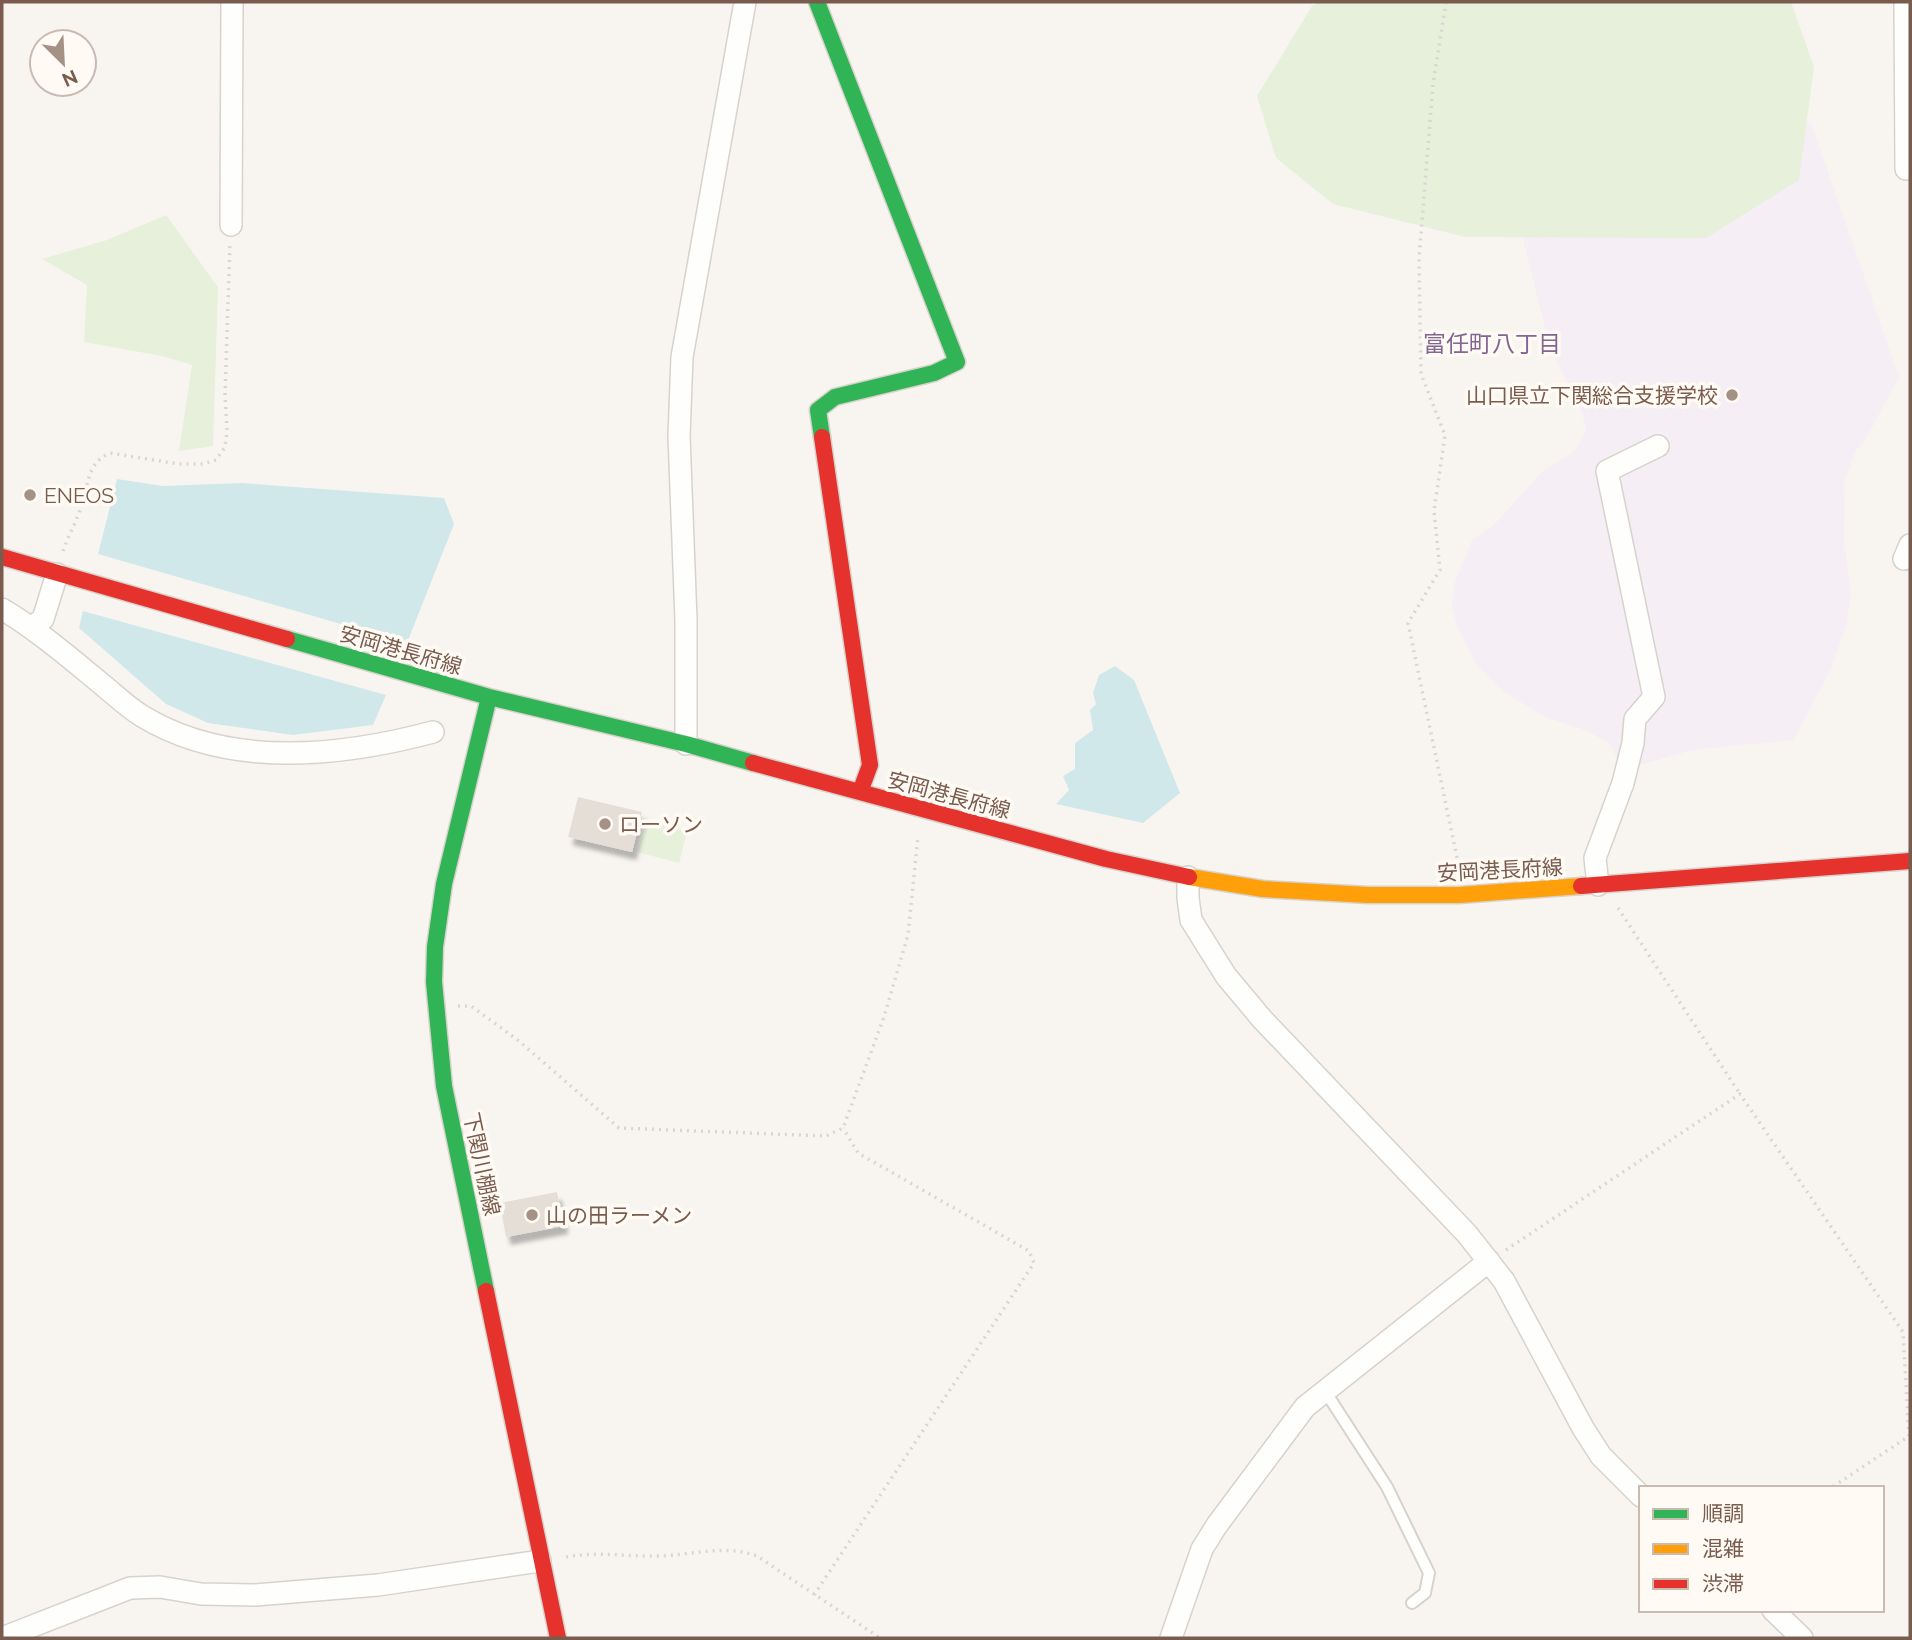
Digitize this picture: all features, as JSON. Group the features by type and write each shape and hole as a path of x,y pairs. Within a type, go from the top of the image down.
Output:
{"main road":[{"path":"817,2 957,362 934,373 835,397 818,410 870,765 860,792"},
{"name":"安岡港長府線","path":"2,557 489,697 686,744 1106,859 1188,877 1263,889 1368,895 1458,895 1910,861"},
{"name":"下関川棚線","path":"489,697 449,866 435,949 435,1006 444,1086 558,1638"}],"street":[{"path":"231,225 232,2"},
{"path":"686,744 686,620 679,436 682,357 745,2"},
{"path":"1905,2 1906,169"},
{"path":"1602,884 1595,858 1623,783 1633,743 1635,719 1654,697 1607,471 1658,446"},
{"path":"32,627 43,620 57,574"},
{"path":"2,609 32,627 142,716 189,737 247,752 318,752 390,743 433,732"},
{"path":"1188,877 1191,920 1226,976 1262,1019 1467,1234 1489,1261 1504,1281 1583,1429 1601,1456 1639,1494"},
{"path":"1171,1638 1202,1549 1305,1406 1489,1261"},
{"path":"2,1638 130,1588 160,1587 201,1594 255,1595 378,1585 540,1561"},
{"path":"1775,1612 1802,1638"}],"lane":[{"path":"1325,1391 1387,1487 1429,1573 1424,1593 1412,1604"}],"path":[{"path":"1446,2 1433,84 1419,259 1421,374 1445,435 1434,511 1440,570 1408,623 1460,872 1458,895"},
{"path":"57,574 81,509 90,469 100,457 110,453 179,464 203,464 216,460 225,447 231,225"},
{"path":"435,1006 471,1006 519,1041 619,1128 826,1136 843,1128 884,1017 908,935 920,810"},
{"path":"1602,884 1740,1094 1903,1332 1909,1436 1834,1486"},
{"path":"1489,1261 1740,1094"},
{"path":"814,1595 1034,1263 1029,1251 858,1153 843,1128"},
{"path":"540,1561 586,1553 659,1556 724,1549 740,1550 757,1556 880,1638"}],"shaded area":[{"name":"山口県立下関総合支援学校","path":"1811,123 1899,377 1863,444 1856,450 1845,480 1844,538 1851,594 1846,626 1830,671 1794,740 1692,750 1623,770 1609,743 1585,730 1545,717 1504,692 1476,664 1458,628 1452,608 1454,584 1472,540 1494,525 1543,471 1575,451 1586,431 1582,412 1550,348 1513,198 1729,146"},
{"path":"117,479 163,486 242,483 444,498 454,524 407,643 98,554"},
{"path":"83,611 386,695 373,725 293,735 208,723 166,704 79,628"},
{"path":"1115,666 1134,680 1180,793 1143,823 1056,804 1069,790 1063,776 1075,769 1075,743 1093,730 1090,710 1096,704 1093,693 1099,675"}],"green space":[{"path":"1319,2 1791,2 1814,67 1799,180 1706,238 1465,237 1333,204 1276,158 1257,96 1312,6"},
{"path":"166,215 218,287 213,446 179,451 192,365 162,356 84,342 87,285 42,259 107,240"},
{"path":"647,820 687,831 679,863 637,852"}],"building":[{"name":"ローソン","path":"578,797 642,812 632,852 568,837"},
{"name":"山の田ラーメン","path":"557,1192 564,1226 506,1237 500,1203"}],"traffic: fast":[{"path":"817,2 957,362 934,373 835,397 818,410 822,437"},
{"path":"287,639 489,697 686,744 753,763"},
{"path":"486,1291 444,1086 434,982 435,947 444,884 489,697"}],"traffic: slow":[{"path":"1189,877 1263,889 1368,895 1459,895 1581,886"}],"traffic: jam":[{"path":"822,437 870,765 860,792"},
{"path":"2,557 287,639"},
{"path":"753,763 1106,859 1189,877"},
{"path":"1581,886 1910,861"},
{"path":"486,1291 558,1638"}],"place":[{"name":"山口県立下関総合支援学校","path":"1732,395"},
{"name":"ENEOS","path":"30,495"},
{"name":"ローソン","path":"605,824"},
{"name":"山の田ラーメン","path":"532,1215"}],"district":[{"name":"富任町八丁目","path":"1492,343"}]}
